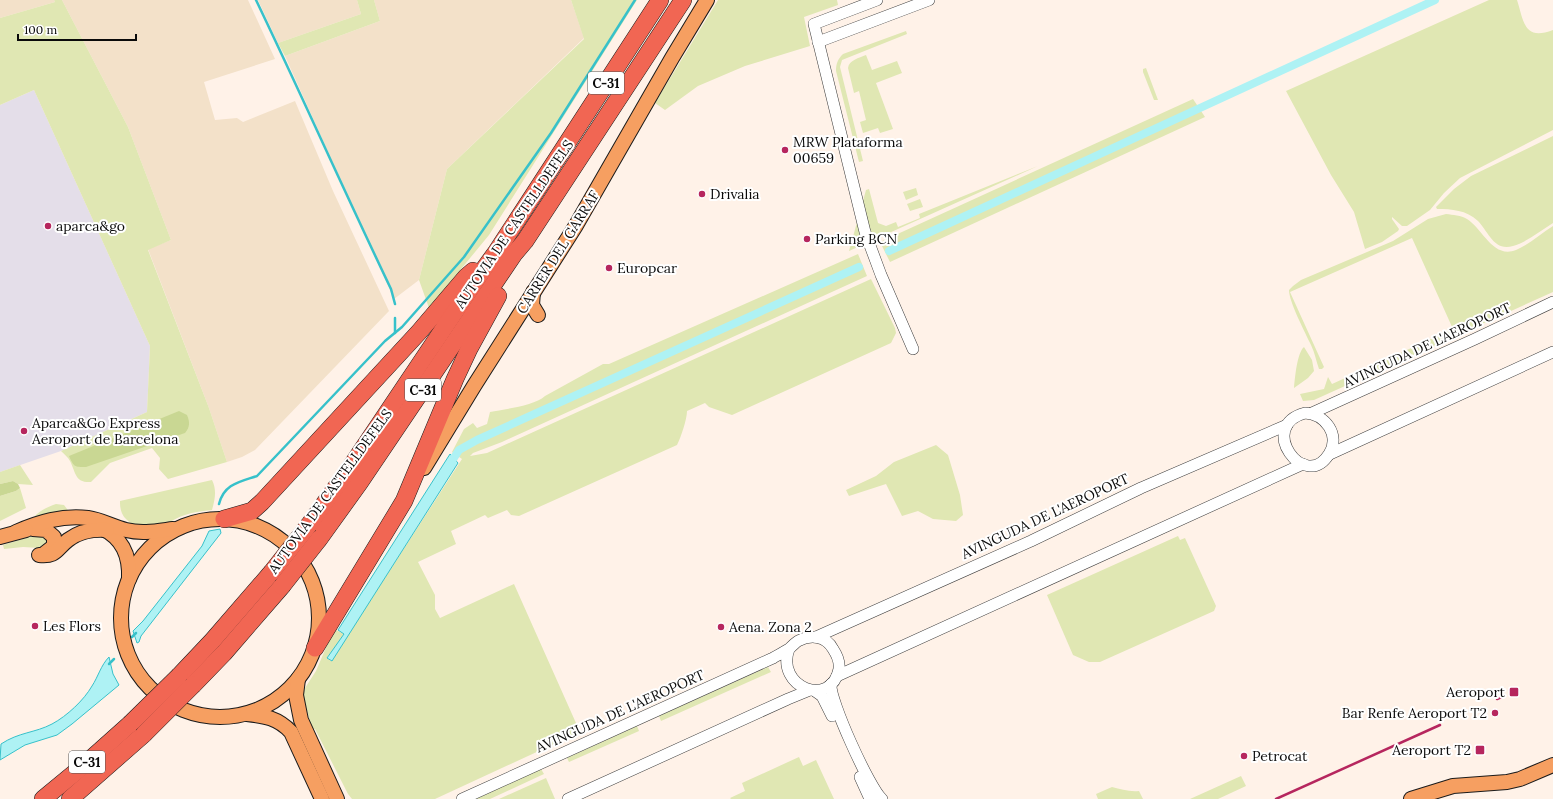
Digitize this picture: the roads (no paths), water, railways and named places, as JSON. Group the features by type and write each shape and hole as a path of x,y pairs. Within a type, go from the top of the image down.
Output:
{"highway":[{"name":"AUTOVIA DE CASTELLDEFELS","path":"43,799 130,724 179,676 213,640 271,573 352,465 481,273 498,251 660,0"},
{"name":"AUTOVIA DE CASTELLDEFELS","path":"70,799 144,734 193,686 224,653 282,586 319,539 360,482 514,254 526,241 683,0"},
{"path":"315,648 404,501 461,367 487,315 511,275 526,241"},
{"path":"224,519 252,511 262,502 419,332 466,277 498,251"}],"main road":[{"name":"CARRER DEL GARRAF","path":"404,501 533,292 575,227 707,0"},
{"path":"533,292 532,305 538,315"},
{"path":"0,537 44,521 68,517 93,519 132,532 147,532 179,528"},
{"path":"224,519 244,522 269,532 292,550 304,566 314,585 318,603 319,626 315,648 308,664 298,679 286,692 264,707 245,714 227,717 213,717 186,711 167,702 157,695 144,681 129,658 122,631 122,604 129,579 138,563 149,549 165,536 179,528 199,521 224,519"},
{"path":"16,532 56,524 77,523 94,525 107,530 118,539 125,550 129,563 129,579"},
{"path":"33,529 46,530 54,537 54,546 47,552 39,554 45,555 56,553 68,539 81,532 107,530"},
{"path":"298,679 296,695 301,720 337,799"},
{"path":"245,714 271,717 282,723 291,732 322,799"},
{"path":"1411,799 1453,786 1520,779 1553,765"}],"street":[{"path":"877,0 814,24 865,232 881,275 913,349"},
{"path":"818,42 929,0"},
{"name":"AVINGUDA DE L'AEROPORT","path":"462,799 773,658 801,640 816,637 1031,541 1141,488 1287,425 1298,415 1312,413 1553,302"},
{"path":"1330,454 1553,352"},
{"path":"1287,425 1284,441 1290,456 1303,464 1310,466 1319,464 1330,454 1333,446 1331,430 1327,423 1312,413"},
{"path":"568,799 788,699 812,691 824,689 834,680 1303,464"},
{"path":"816,637 827,641 835,651 839,668 834,680 832,698 870,781 882,799"},
{"path":"789,649 786,656 788,671 799,685 820,694 825,701 870,799"}],"water":[{"path":"450,454 458,463 332,661 327,658 344,634 338,630"},
{"path":"220,529 221,533 137,643 133,631 143,621 202,546 209,531"},
{"path":"109,657 113,674 119,685 57,735 25,745 0,760 1,744 14,737 52,724 75,707 89,691"}],"waterway":[{"path":"256,0 391,289 395,304"},
{"path":"219,504 221,497 228,488 238,482 257,476 385,341 402,327 464,257 551,133 635,0"},
{"path":"889,251 1435,0"},
{"path":"448,467 459,450 477,440 859,267"},
{"path":"395,318 395,333"},
{"path":"132,637 136,633"},
{"path":"109,664 114,659"}],"railway":[{"path":"1497,699 1504,696"},
{"path":"1276,799 1440,725"}],"place":[{"name":"MRW Plataforma 00659","path":"785,150"},
{"name":"Drivalia","path":"702,194"},
{"name":"aparca&go","path":"48,226"},
{"name":"Parking BCN","path":"807,239"},
{"name":"Europcar","path":"609,268"},
{"name":"Aparca&Go Express Aeroport de Barcelona","path":"24,431"},
{"name":"Les Flors","path":"35,626"},
{"name":"Aena. Zona 2","path":"721,627"},
{"name":"Aeroport","path":"1514,692"},
{"name":"Bar Renfe Aeroport T2","path":"1495,713"},
{"name":"Aeroport T2","path":"1480,750"},
{"name":"Petrocat","path":"1244,756"}]}
